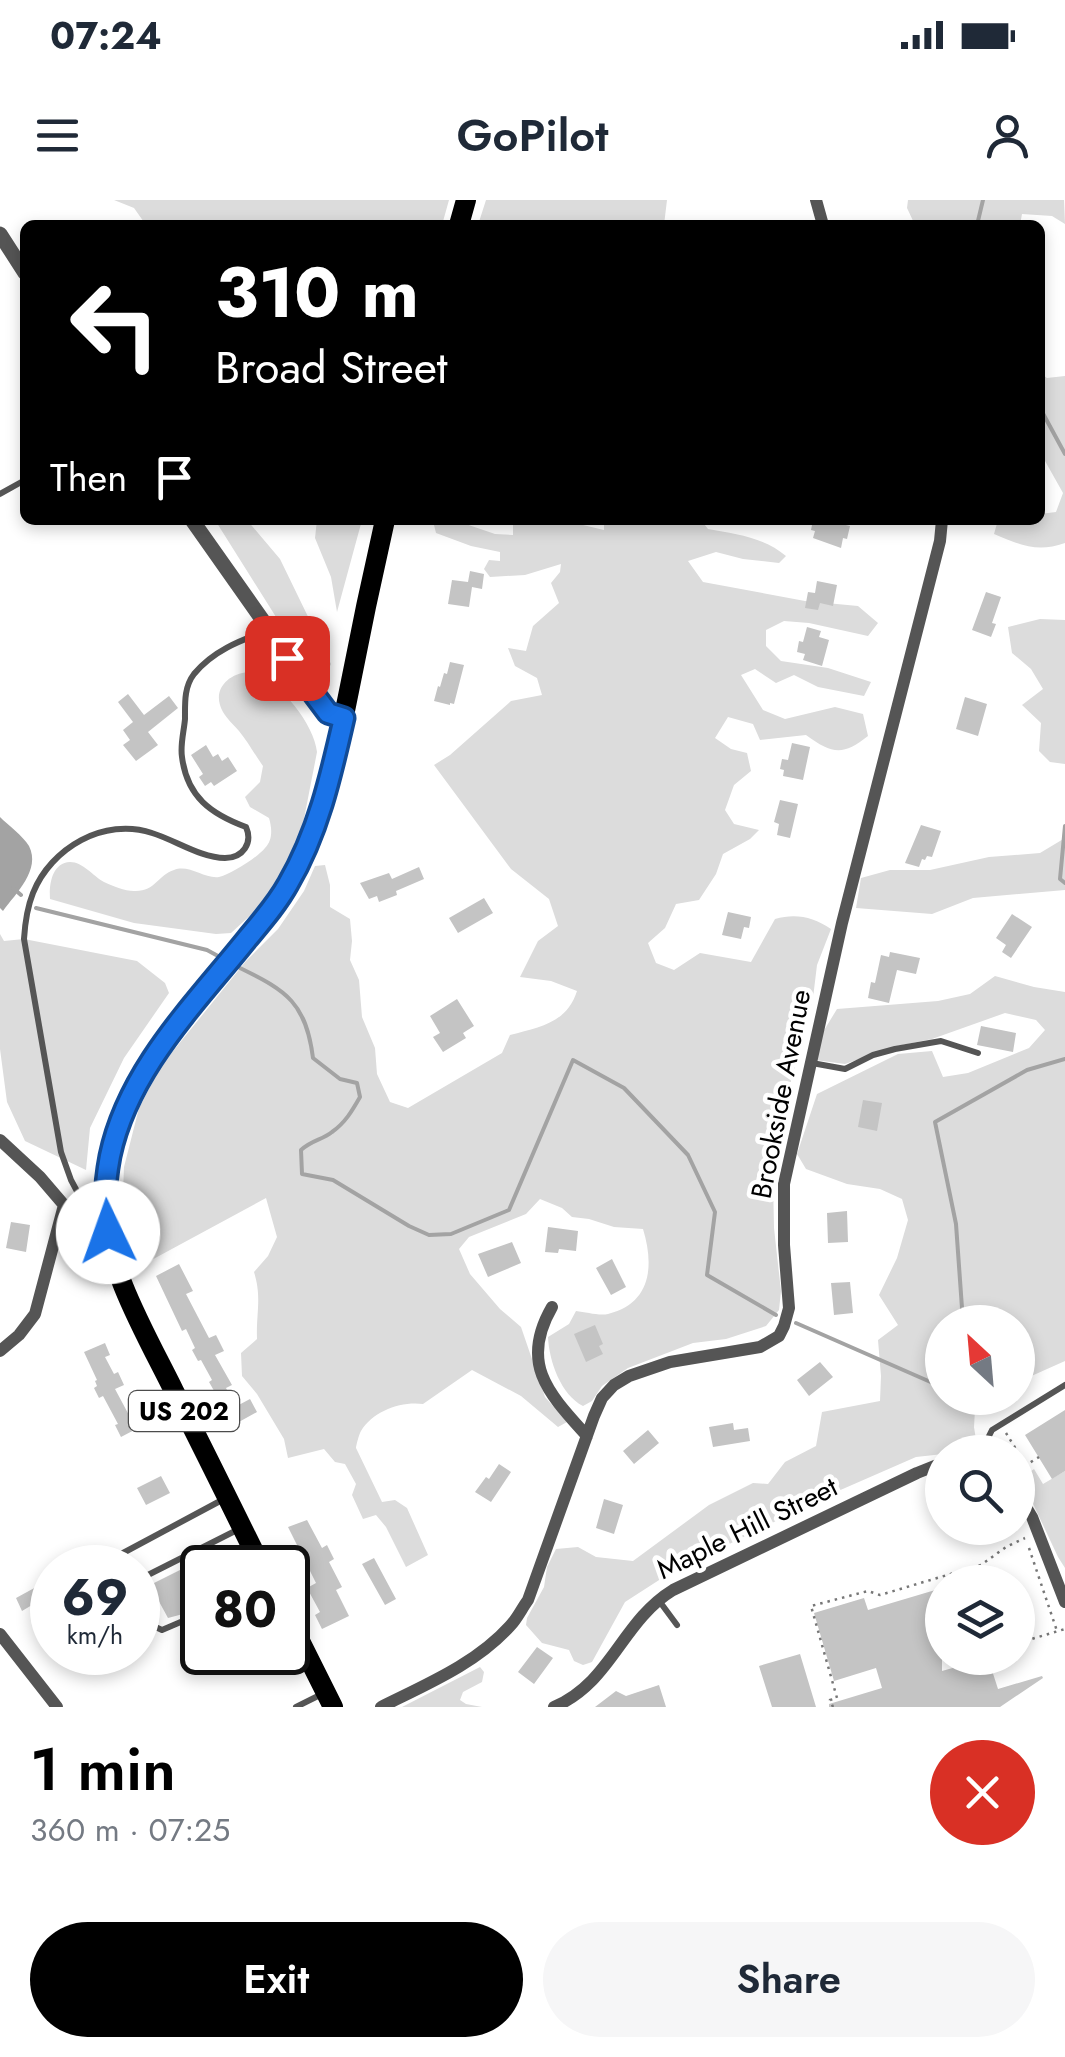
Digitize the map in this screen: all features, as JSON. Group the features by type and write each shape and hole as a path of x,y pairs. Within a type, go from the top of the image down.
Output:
{"highway":[{"name":"US 202","path":"250,1545 144,1330 95,1210 127,1102 163,1042 272,910 310,840 344,718 383,525"},
{"path":"310,1661 329,1699"}],"street":[{"path":"0,234 20,265"},
{"path":"195,525 328,713 344,718"},
{"name":"Brookside Avenue","path":"380,1707 446,1675 510,1626 528,1600 568,1482 602,1398 614,1385 670,1362 760,1348 779,1336 789,1308 784,1184 842,923 942,525"},
{"path":"0,1140 64,1205 95,1210"},
{"path":"0,1351 20,1335 34,1314 64,1205"},
{"path":"552,1307 541,1325 538,1366 552,1396 587,1436"},
{"name":"Maple Hill Street","path":"554,1707 592,1682 641,1616 658,1600 925,1469"},
{"path":"1035,1526 1065,1602"},
{"path":"0,1634 57,1707"}],"lane":[{"path":"95,1210 71,1180 61,1152 24,939 27,910 48,866 70,846 94,834 120,828 148,831 224,858 238,856 248,847 250,836 246,828 220,818 204,806 189,782 182,756 186,694 192,677 214,655 267,630"},
{"path":"810,1062 844,1069 895,1048 941,1040 978,1053"},
{"path":"990,1435 1065,1385"},
{"path":"137,1545 227,1496"},
{"path":"160,1569 242,1528"},
{"path":"658,1600 677,1625"},
{"path":"296,1707 329,1699"}],"path":[{"path":"1004,1429 1008,1435"},
{"path":"1035,1461 1039,1457"},
{"path":"981,1565 1009,1545"},
{"path":"1031,1545 1057,1632"},
{"path":"832,1707 830,1700 837,1698 811,1606 868,1590 880,1595 925,1581"},
{"path":"1035,1638 1065,1629"}],"shaded area":[{"path":"114,200 449,200 443,220 142,220 134,208"},
{"path":"486,200 667,200 665,220 480,220"},
{"path":"908,200 1064,200 1065,224 1052,216 1022,214 1021,220 913,220"},
{"path":"1065,376 1065,543 1037,547 994,534 997,525 1045,525 1045,513 1056,512 1063,493 1045,461 1045,377"},
{"path":"218,525 251,525 280,559 331,664 320,687"},
{"path":"316,525 361,525 337,612 331,577 315,538"},
{"path":"434,525 469,525 513,535 513,525 583,525 604,530 604,525 705,525 708,529 759,540 786,556 779,563 716,552 688,561 703,582 805,601 858,606 878,623 868,636 784,621 766,630 766,646 781,661 828,668 871,682 864,696 818,687 794,675 776,683 755,669 741,675 763,710 785,719 835,707 863,714 868,736 851,747 837,750 806,735 760,740 753,724 728,717 715,738 731,749 747,753 751,771 734,785 725,810 734,824 759,830 723,854 716,874 699,900 676,904 665,928 648,943 656,963 674,970 700,953 751,962 775,919 804,917 831,929 817,965 813,998 786,1100 773,1179 779,1310 766,1326 726,1339 693,1343 628,1368 602,1386 592,1401 583,1406 568,1394 558,1376 548,1337 569,1324 576,1311 608,1314 634,1301 648,1269 643,1229 572,1217 540,1199 526,1214 469,1237 459,1249 470,1274 521,1327 545,1397 567,1422 558,1427 521,1396 472,1370 423,1404 397,1406 366,1424 356,1448 382,1502 395,1500 407,1508 428,1555 406,1567 376,1515 363,1519 352,1495 356,1484 345,1464 335,1462 324,1449 288,1458 284,1439 242,1376 241,1353 257,1339 254,1272 277,1237 266,1198 133,1270 122,1218 124,1167 139,1108 161,1066 246,961 278,929 304,891 315,866 325,865 330,907 350,919 350,960 359,980 362,1017 375,1048 377,1074 390,1102 408,1108 502,1053 510,1035 551,1022 572,1002 577,991 551,981 520,977 538,941 558,926 549,899 511,869 434,765 511,701 542,695 537,678 515,666 508,648 526,651 533,626 559,603 551,583 561,564 525,575 490,577 484,569 489,560 500,561 500,552 436,533"},
{"path":"1040,619 1065,620 1065,764 1050,762 1039,751 1041,723 1022,705 1043,689 1031,669 1012,653 1008,627"},
{"path":"248,672 271,683 292,703 309,728 317,752 301,834 277,884 254,912 231,933 216,934 134,923 50,899 53,875 64,863 79,864 115,887 141,891 180,869 224,876 265,848 271,834 269,818 250,807 245,797 260,782 263,766 225,715 219,697 228,680"},
{"path":"0,817 26,842 32,855 25,881 3,911 0,908"},
{"path":"1065,838 1065,890 973,898 932,914 856,908 861,878 890,870 930,870 989,857 1040,853"},
{"path":"0,934 4,941 24,939 137,961 165,983 169,993 124,1058 90,1128 86,1170 25,1141 7,1102 0,1049"},
{"path":"995,976 1065,992 1065,1361 1035,1374 1035,1305 925,1305 925,1415 975,1415 975,1435 925,1435 925,1456 829,1495 670,1573 625,1602 592,1662 583,1665 574,1661 569,1650 542,1643 526,1625 527,1618 544,1587 547,1567 556,1549 578,1547 596,1557 633,1561 709,1505 753,1483 768,1484 785,1462 816,1446 822,1412 880,1401 878,1340 898,1325 879,1295 897,1258 908,1220 902,1199 806,1169 797,1154 817,1094 898,1054 932,1051 943,1077 968,1073 1029,1048 1045,1030 1036,1020 1005,1013 845,1064 815,1060 823,1032 837,1009 938,1001 970,994"},
{"path":"1035,1471 1043,1484 1065,1471 1065,1568 1035,1508"},
{"path":"480,1667 484,1672 482,1682 463,1692 460,1700 482,1707 402,1707"}],"building":[{"path":"812,525 850,526 841,548 813,538 815,531 811,530"},
{"path":"470,571 484,574 482,589 472,587 469,607 448,604 452,580 468,582"},
{"path":"817,581 837,585 833,606 820,603 818,610 805,608 808,592 815,593"},
{"path":"986,592 1001,597 991,637 972,630"},
{"path":"807,627 821,631 819,637 829,640 822,666 803,660 805,654 797,652"},
{"path":"450,662 464,665 454,704 450,705 434,701"},
{"path":"128,694 144,715 169,696 178,708 148,732 158,745 136,761 123,745 130,740 123,730 133,722 118,702"},
{"path":"965,697 987,704 978,736 956,729"},
{"path":"792,743 810,747 803,780 783,776 784,770 780,769 782,759 788,760"},
{"path":"206,745 213,757 218,754 222,761 228,757 237,771 214,786 211,782 205,786 199,777 203,774 191,755"},
{"path":"780,800 798,804 790,838 777,835 779,824 774,822"},
{"path":"921,825 941,831 932,857 922,859 919,867 905,863"},
{"path":"419,867 424,879 379,902 377,896 369,899 360,883 389,873 392,879"},
{"path":"484,898 493,913 458,933 449,918"},
{"path":"728,912 751,917 741,939 722,935"},
{"path":"1012,914 1032,927 1011,958 1002,952 1006,945 996,938"},
{"path":"890,952 920,958 916,974 897,970 889,1003 868,998 881,955 889,957"},
{"path":"457,999 474,1026 463,1033 466,1038 443,1052 433,1037 440,1033 430,1016"},
{"path":"981,1026 1016,1033 1013,1052 977,1045"},
{"path":"863,1100 882,1103 877,1131 858,1127"},
{"path":"847,1211 848,1242 828,1243 827,1213"},
{"path":"11,1222 30,1225 26,1252 6,1248"},
{"path":"548,1227 578,1231 576,1251 545,1252"},
{"path":"512,1242 521,1263 488,1277 478,1254"},
{"path":"612,1259 626,1287 611,1295 596,1268"},
{"path":"179,1264 193,1291 186,1294 209,1338 216,1335 224,1351 215,1355 232,1385 226,1388 235,1407 250,1399 257,1412 228,1428 221,1403 209,1382 212,1380 192,1350 195,1348 186,1329 182,1331 156,1276"},
{"path":"850,1282 853,1313 834,1315 831,1283"},
{"path":"595,1325 603,1354 586,1362 574,1334"},
{"path":"105,1343 110,1355 105,1357 124,1385 115,1389 140,1427 121,1437 103,1396 99,1398 94,1388 97,1380 84,1352"},
{"path":"820,1362 833,1377 809,1396 797,1380"},
{"path":"1065,1410 1065,1471 1052,1479 1035,1451 1035,1435 1025,1435"},
{"path":"733,1423 734,1430 748,1428 750,1441 713,1447 709,1427"},
{"path":"648,1430 659,1443 634,1464 623,1451"},
{"path":"499,1464 511,1472 491,1502 475,1492"},
{"path":"161,1476 170,1493 146,1505 137,1488"},
{"path":"604,1499 623,1505 614,1534 596,1528"},
{"path":"307,1520 322,1548 327,1545 334,1559 329,1562 342,1587 336,1590 349,1616 322,1629 315,1615 320,1612 310,1594 310,1586 316,1583 310,1571 310,1545 297,1545 288,1527"},
{"path":"374,1558 396,1599 385,1605 362,1564"},
{"path":"180,1570 180,1615 168,1618 160,1603 160,1580"},
{"path":"30,1590 30,1606 22,1611 16,1598"},
{"path":"925,1593 925,1675 993,1675 998,1689 1043,1678 1000,1707 829,1707 882,1688 876,1668 834,1681 814,1613 864,1598 868,1610"},
{"path":"537,1647 553,1658 534,1684 518,1672"},
{"path":"800,1654 816,1707 772,1707 759,1666"},
{"path":"659,1685 666,1707 595,1707 616,1691 626,1696"}],"waterway":[{"path":"978,220 983,200"},
{"path":"1045,417 1065,454"},
{"path":"1065,826 1060,879 1065,883"},
{"path":"13,888 21,895"},
{"path":"36,908 218,956"},
{"path":"240,968 292,1001 305,1024 313,1058 340,1079 357,1083 360,1097 344,1121 301,1150 302,1174 333,1180 429,1235 451,1234 509,1210 573,1060 624,1088 688,1155 715,1212 707,1275 776,1315"},
{"path":"962,1305 956,1224 935,1122 1027,1070 1065,1059"},
{"path":"796,1323 925,1380"}],"route":[{"path":"108,1232 104,1212 106,1178 114,1136 127,1102 163,1042 272,910 310,840 324,798 344,718 328,713 287,658"}]}
